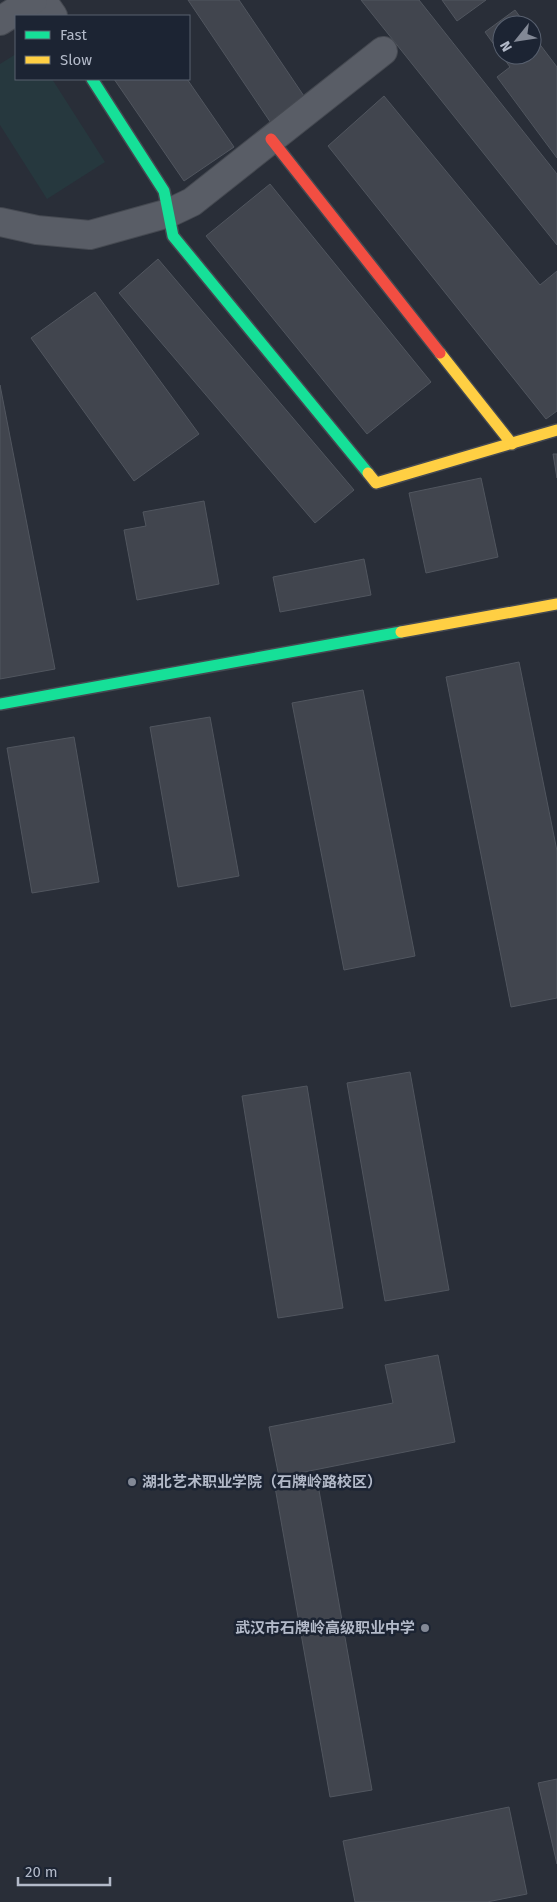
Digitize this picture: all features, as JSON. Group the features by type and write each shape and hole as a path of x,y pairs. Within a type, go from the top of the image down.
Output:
{"street":[{"path":"0,21 33,0"},
{"path":"42,0 52,15"},
{"path":"0,222 37,230 90,235 169,213 192,202 383,51"},
{"path":"93,80 164,191 173,236 376,483 557,430"},
{"path":"272,139 512,444"},
{"path":"0,704 557,604"}],"shaded area":[{"path":"15,55 15,80 53,80 105,162 47,199 0,125 0,64"}],"building":[{"path":"188,0 239,0 308,102 273,126"},
{"path":"361,0 419,0 557,174 557,245"},
{"path":"442,0 486,0 457,21"},
{"path":"515,10 519,15 508,15"},
{"path":"492,27 492,42 485,32"},
{"path":"542,47 557,67 557,158 497,77 510,67 509,65 542,65"},
{"path":"115,80 188,80 234,147 184,181"},
{"path":"384,96 540,285 557,271 557,411 546,419 328,146"},
{"path":"270,184 431,382 367,434 206,236"},
{"path":"158,259 354,490 315,523 119,293"},
{"path":"95,292 199,434 134,481 31,338"},
{"path":"0,385 55,669 0,679"},
{"path":"553,454 557,454 557,478"},
{"path":"481,478 498,557 426,573 409,493"},
{"path":"204,501 219,584 137,600 124,530 146,526 143,512"},
{"path":"364,559 371,595 280,612 273,577"},
{"path":"519,662 557,851 557,998 511,1007 446,677"},
{"path":"363,690 415,956 344,970 292,703"},
{"path":"210,717 239,876 178,887 150,727"},
{"path":"74,737 99,882 32,893 7,748"},
{"path":"410,1072 449,1290 385,1301 347,1083"},
{"path":"307,1086 343,1308 278,1318 242,1096"},
{"path":"438,1355 455,1442 279,1477 269,1427 393,1403 385,1365"},
{"path":"317,1479 372,1790 330,1797 275,1487"},
{"path":"557,1779 557,1864 538,1783"},
{"path":"509,1807 527,1894 487,1902 355,1902 343,1841"}],"traffic: fast":[{"path":"93,80 164,191 173,236 368,473"},
{"path":"0,704 401,632"}],"traffic: slow":[{"path":"440,353 512,444"},
{"path":"368,473 376,483 557,430"},
{"path":"401,632 557,604"}],"traffic: jam":[{"path":"271,139 440,353"}],"place":[{"name":"湖北艺术职业学院（石牌岭路校区）","path":"132,1482"},
{"name":"武汉市石牌岭高级职业中学","path":"425,1628"}]}
